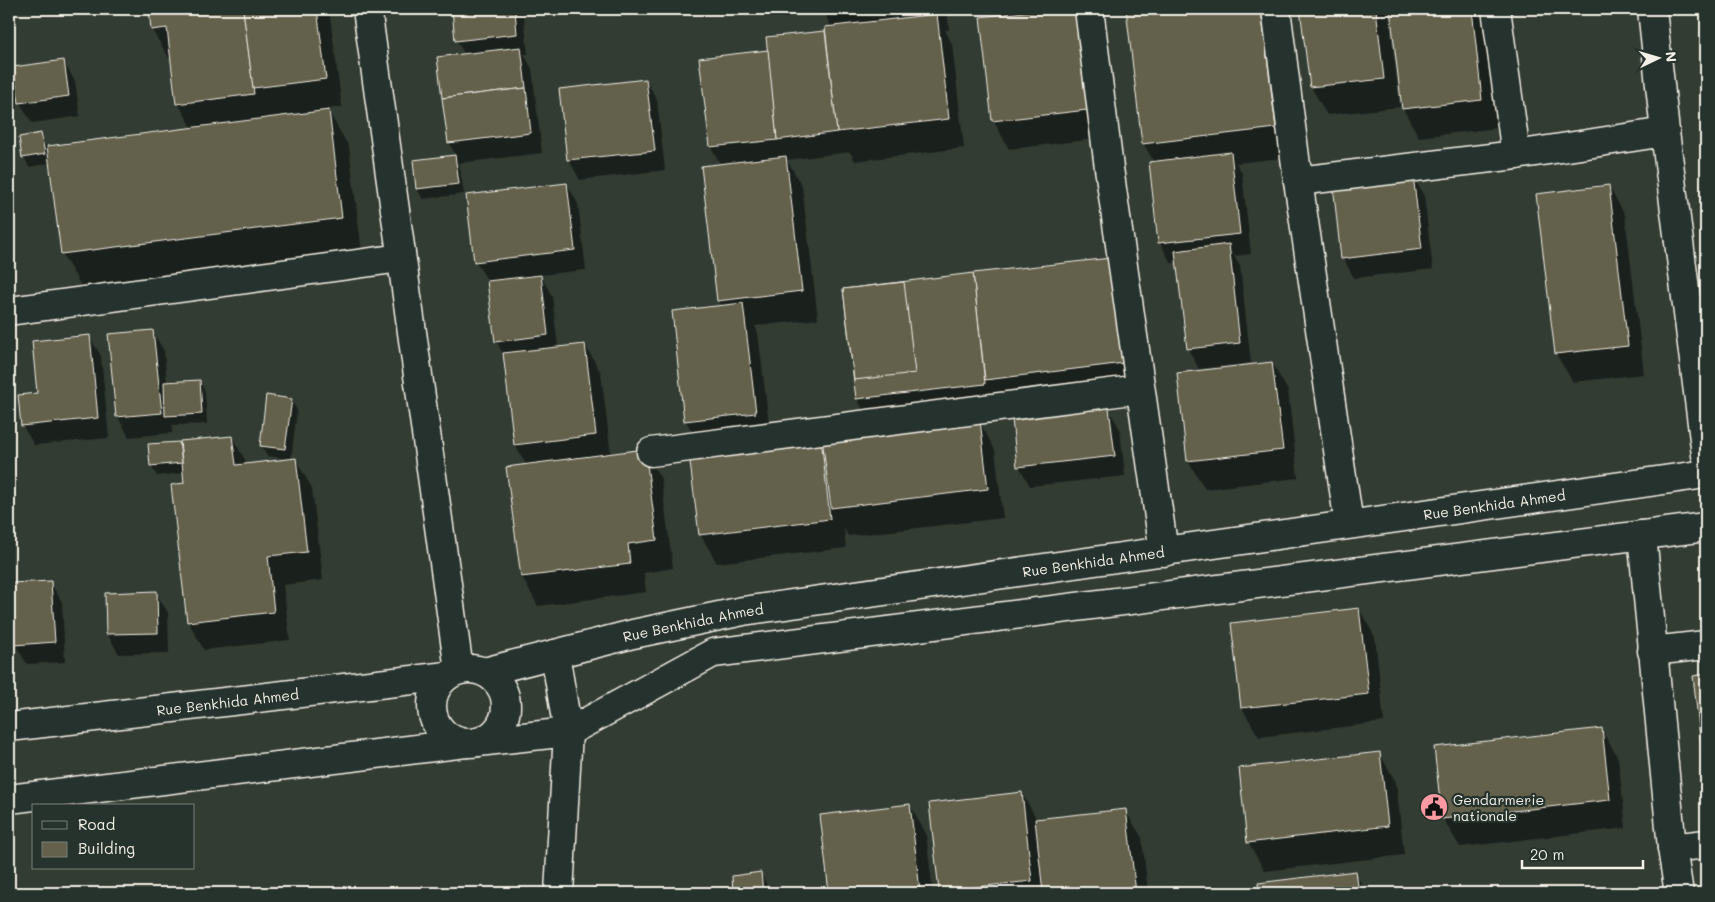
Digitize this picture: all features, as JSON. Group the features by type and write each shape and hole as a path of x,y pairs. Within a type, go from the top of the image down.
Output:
{"street":[{"path":"367,9 401,258 463,672"},
{"path":"1089,9 1164,552"},
{"path":"1276,9 1298,181 1348,524"},
{"path":"1496,9 1516,156"},
{"path":"1652,9 1665,132 1706,455"},
{"path":"1298,181 1516,156 1665,132"},
{"path":"9,311 401,258"},
{"path":"651,452 1140,389"},
{"name":"Rue Benkhida Ahmed","path":"9,727 463,672 555,654 633,634 743,611 1706,474"},
{"path":"9,800 472,742 568,732 713,653 1706,527"},
{"path":"1642,535 1672,848 1679,893"},
{"path":"1652,651 1706,645"},
{"path":"555,654 568,732 559,893"},
{"path":"463,672 494,679 502,690 505,708 499,727 490,736 472,742 453,740 443,732 435,722 432,709 433,697 438,685 463,672"},
{"path":"1672,848 1706,844"}],"building":[{"path":"149,9 243,9 254,94 176,104 167,28 151,30"},
{"path":"243,9 317,9 326,79 253,88"},
{"path":"452,9 515,9 517,34 455,41"},
{"path":"822,9 872,9 822,15"},
{"path":"1051,9 1075,9 1087,110 992,121 980,17"},
{"path":"1126,9 1261,9 1276,128 1142,144"},
{"path":"1300,9 1376,9 1384,79 1310,87"},
{"path":"1390,9 1472,9 1482,100 1402,109"},
{"path":"937,14 949,119 837,132 825,27"},
{"path":"825,31 837,132 777,140 766,37"},
{"path":"521,47 526,88 442,98 437,57"},
{"path":"768,50 777,140 710,147 699,58"},
{"path":"64,60 69,96 19,103 13,67"},
{"path":"646,79 655,151 567,160 559,89"},
{"path":"526,88 531,133 448,143 442,98"},
{"path":"329,110 342,218 61,254 47,146"},
{"path":"41,133 45,154 22,158 19,137"},
{"path":"1231,152 1240,234 1158,243 1149,162"},
{"path":"455,155 459,184 416,189 413,160"},
{"path":"786,156 802,291 717,301 701,166"},
{"path":"1413,175 1422,249 1341,259 1333,184"},
{"path":"567,183 575,250 474,262 466,195"},
{"path":"1609,185 1628,346 1555,354 1536,194"},
{"path":"1229,244 1240,343 1187,349 1175,251"},
{"path":"1111,258 1124,363 985,380 973,273"},
{"path":"973,273 985,384 856,399 843,289"},
{"path":"541,275 548,335 495,342 487,281"},
{"path":"904,282 915,373 854,380 843,289"},
{"path":"743,303 756,413 684,421 672,311"},
{"path":"153,330 162,413 116,417 108,334"},
{"path":"90,335 98,418 21,426 18,395 37,393 32,341"},
{"path":"585,344 596,435 514,445 503,353"},
{"path":"1272,362 1283,450 1187,461 1177,373"},
{"path":"200,380 202,414 165,416 164,382"},
{"path":"266,395 292,399 285,449 260,446"},
{"path":"1109,408 1115,456 1017,467 1012,419"},
{"path":"980,420 988,489 831,508 822,438"},
{"path":"232,436 236,465 296,458 307,552 268,556 274,612 187,622 171,485 184,483 180,441"},
{"path":"821,438 830,519 699,535 689,454"},
{"path":"179,442 182,463 150,466 148,444"},
{"path":"645,449 657,540 628,544 630,564 521,577 506,467"},
{"path":"51,581 55,642 14,645 10,583"},
{"path":"157,591 158,633 106,634 105,593"},
{"path":"1359,608 1369,694 1241,708 1231,623"},
{"path":"1706,674 1706,780 1705,780 1693,676"},
{"path":"1602,728 1610,800 1442,819 1434,747"},
{"path":"1380,752 1388,826 1247,843 1239,768"},
{"path":"1022,792 1032,881 939,891 929,803"},
{"path":"910,804 920,891 901,893 829,893 820,815"},
{"path":"1126,809 1136,893 1043,893 1035,819"},
{"path":"1356,871 1359,893 1259,893 1258,883"},
{"path":"761,872 763,893 733,893 732,876"}],"place":[{"name":"Gendarmerie nationale","path":"1434,807"}]}
